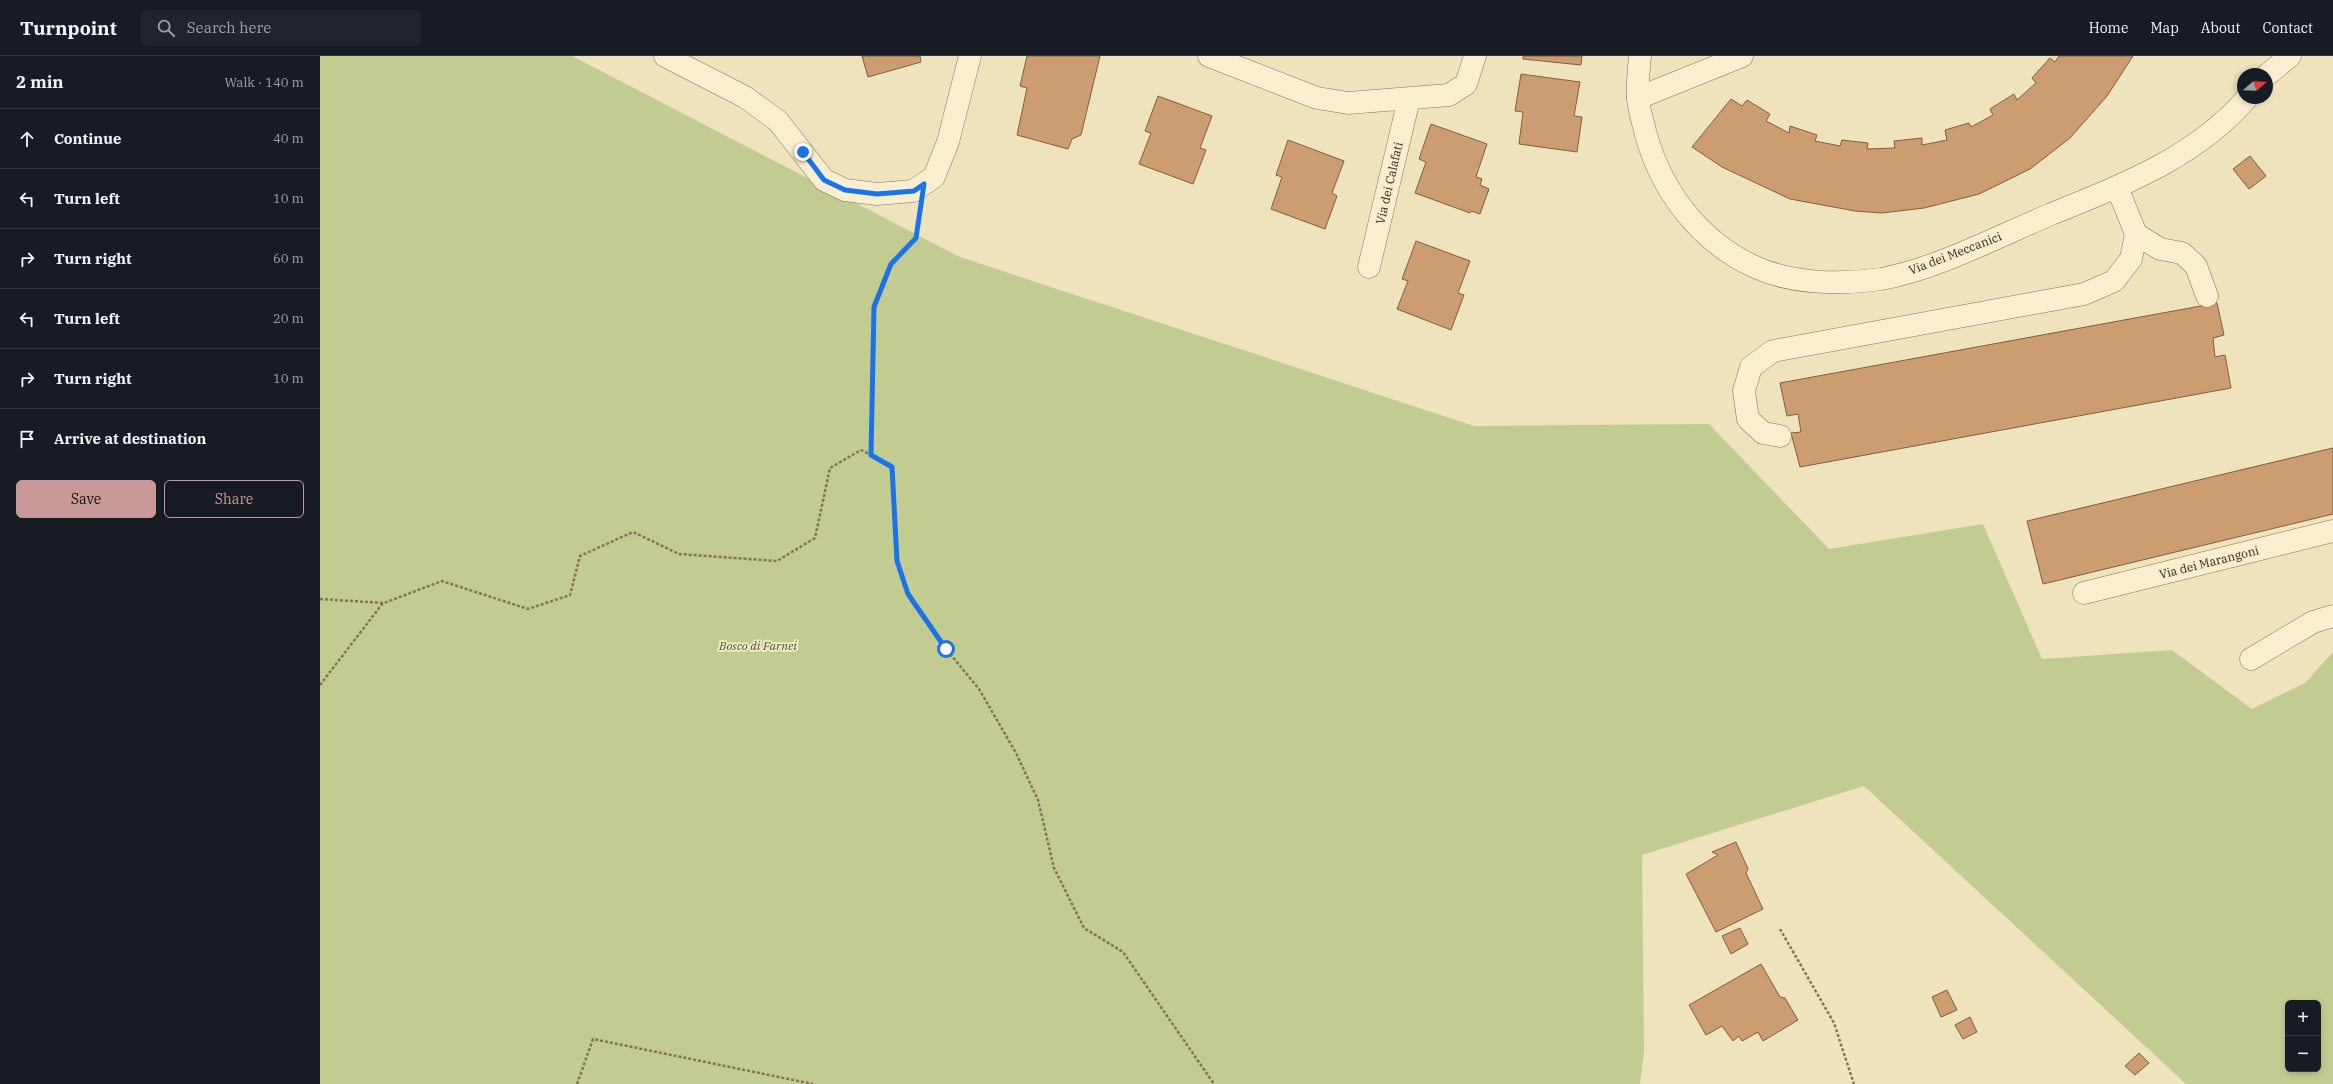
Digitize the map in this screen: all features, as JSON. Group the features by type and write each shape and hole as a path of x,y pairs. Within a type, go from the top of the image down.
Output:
{"street":[{"path":"665,56 745,97 778,121 824,180 845,190 877,194 914,191 934,177 948,142 970,56"},
{"path":"1209,56 1317,98 1348,103 1448,95 1466,84 1475,56"},
{"path":"1640,56 1638,98 1742,56"},
{"path":"2273,71 2290,56"},
{"name":"Via dei Meccanici","path":"1638,98 1648,145 1660,173 1688,217 1719,245 1755,267 1790,277 1836,282 1881,279 1924,268 2117,187 2162,166 2201,141 2242,104"},
{"name":"Via dei Calafati","path":"1369,267 1409,99"},
{"path":"1780,436 1763,433 1748,419 1744,392 1751,367 1773,351 2084,294 2114,281 2131,259 2136,234 2117,187"},
{"path":"2136,234 2160,249 2182,253 2196,266 2207,296"},
{"name":"Via dei Marangoni","path":"2084,593 2333,531"},
{"path":"2251,659 2313,622 2333,616"}],"path":[{"path":"871,455 874,307 891,264 916,238 924,184"},
{"path":"320,599 384,603 442,581 528,609 570,595 580,556 633,532 679,554 777,561 815,538 830,468 861,450 871,455 892,467 897,561 908,594 946,649 980,689 1016,753 1038,800 1054,868 1084,928 1123,952 1214,1084"},
{"path":"320,685 384,603"},
{"path":"1780,928 1834,1024 1854,1084"},
{"path":"577,1084 593,1039 813,1084"}],"green space":[{"name":"Bosco di Farnei","path":"320,56 572,56 960,257 1474,426 1709,424 1829,549 1983,524 2042,659 2172,650 2252,709 2305,683 2333,652 2333,1084 2186,1084 1864,786 1642,855 1644,1052 1640,1084 320,1084"}],"building":[{"path":"862,56 920,56 921,62 868,77"},
{"path":"1027,56 1100,56 1081,135 1072,139 1068,149 1017,135 1027,88 1020,86"},
{"path":"1523,56 1582,56 1581,65 1523,59"},
{"path":"2059,56 2133,56 2107,96 2070,138 2030,169 1979,194 1924,208 1882,213 1855,211 1790,199 1722,167 1692,147 1731,99 1742,106 1747,100 1770,114 1766,121 1789,133 1790,126 1817,135 1815,141 1840,146 1842,140 1868,143 1867,149 1895,148 1894,141 1922,138 1922,145 1947,140 1945,130 1969,123 1971,127 1993,115 1990,109 2014,94 2017,100 2036,83 2032,78 2050,58 2055,62"},
{"path":"1521,74 1580,82 1574,116 1582,117 1577,152 1519,144 1523,112 1515,111"},
{"path":"1158,96 1212,116 1200,148 1206,150 1193,184 1139,164 1151,133 1145,131"},
{"path":"1431,124 1487,144 1476,177 1482,179 1480,185 1489,189 1480,214 1471,211 1470,213 1415,193 1426,162 1419,159"},
{"path":"1288,140 1344,161 1332,193 1337,196 1325,229 1271,209 1282,177 1276,175"},
{"path":"2250,156 2266,176 2249,189 2233,169"},
{"path":"1416,241 1470,261 1458,293 1464,295 1451,330 1397,309 1408,281 1402,279"},
{"path":"2217,303 2224,335 2213,338 2215,357 2225,355 2231,388 1800,467 1791,433 1801,432 1798,414 1787,416 1780,383"},
{"path":"2333,448 2333,514 2043,584 2027,521"},
{"path":"1736,842 1748,869 1746,873 1763,909 1716,932 1686,874 1718,855 1712,852"},
{"path":"1740,928 1748,944 1731,954 1722,936"},
{"path":"1761,964 1780,997 1785,998 1798,1020 1763,1041 1758,1032 1742,1041 1739,1036 1733,1041 1722,1026 1706,1035 1689,1005"},
{"path":"1947,990 1957,1010 1941,1017 1932,997"},
{"path":"1970,1017 1977,1032 1963,1039 1955,1025"},
{"path":"2139,1053 2149,1063 2135,1075 2125,1066"}],"route":[{"path":"803,152 824,180 845,190 877,194 914,191 924,184 916,238 891,264 874,307 871,455 892,467 893,520 897,561 908,594 946,649"}]}
